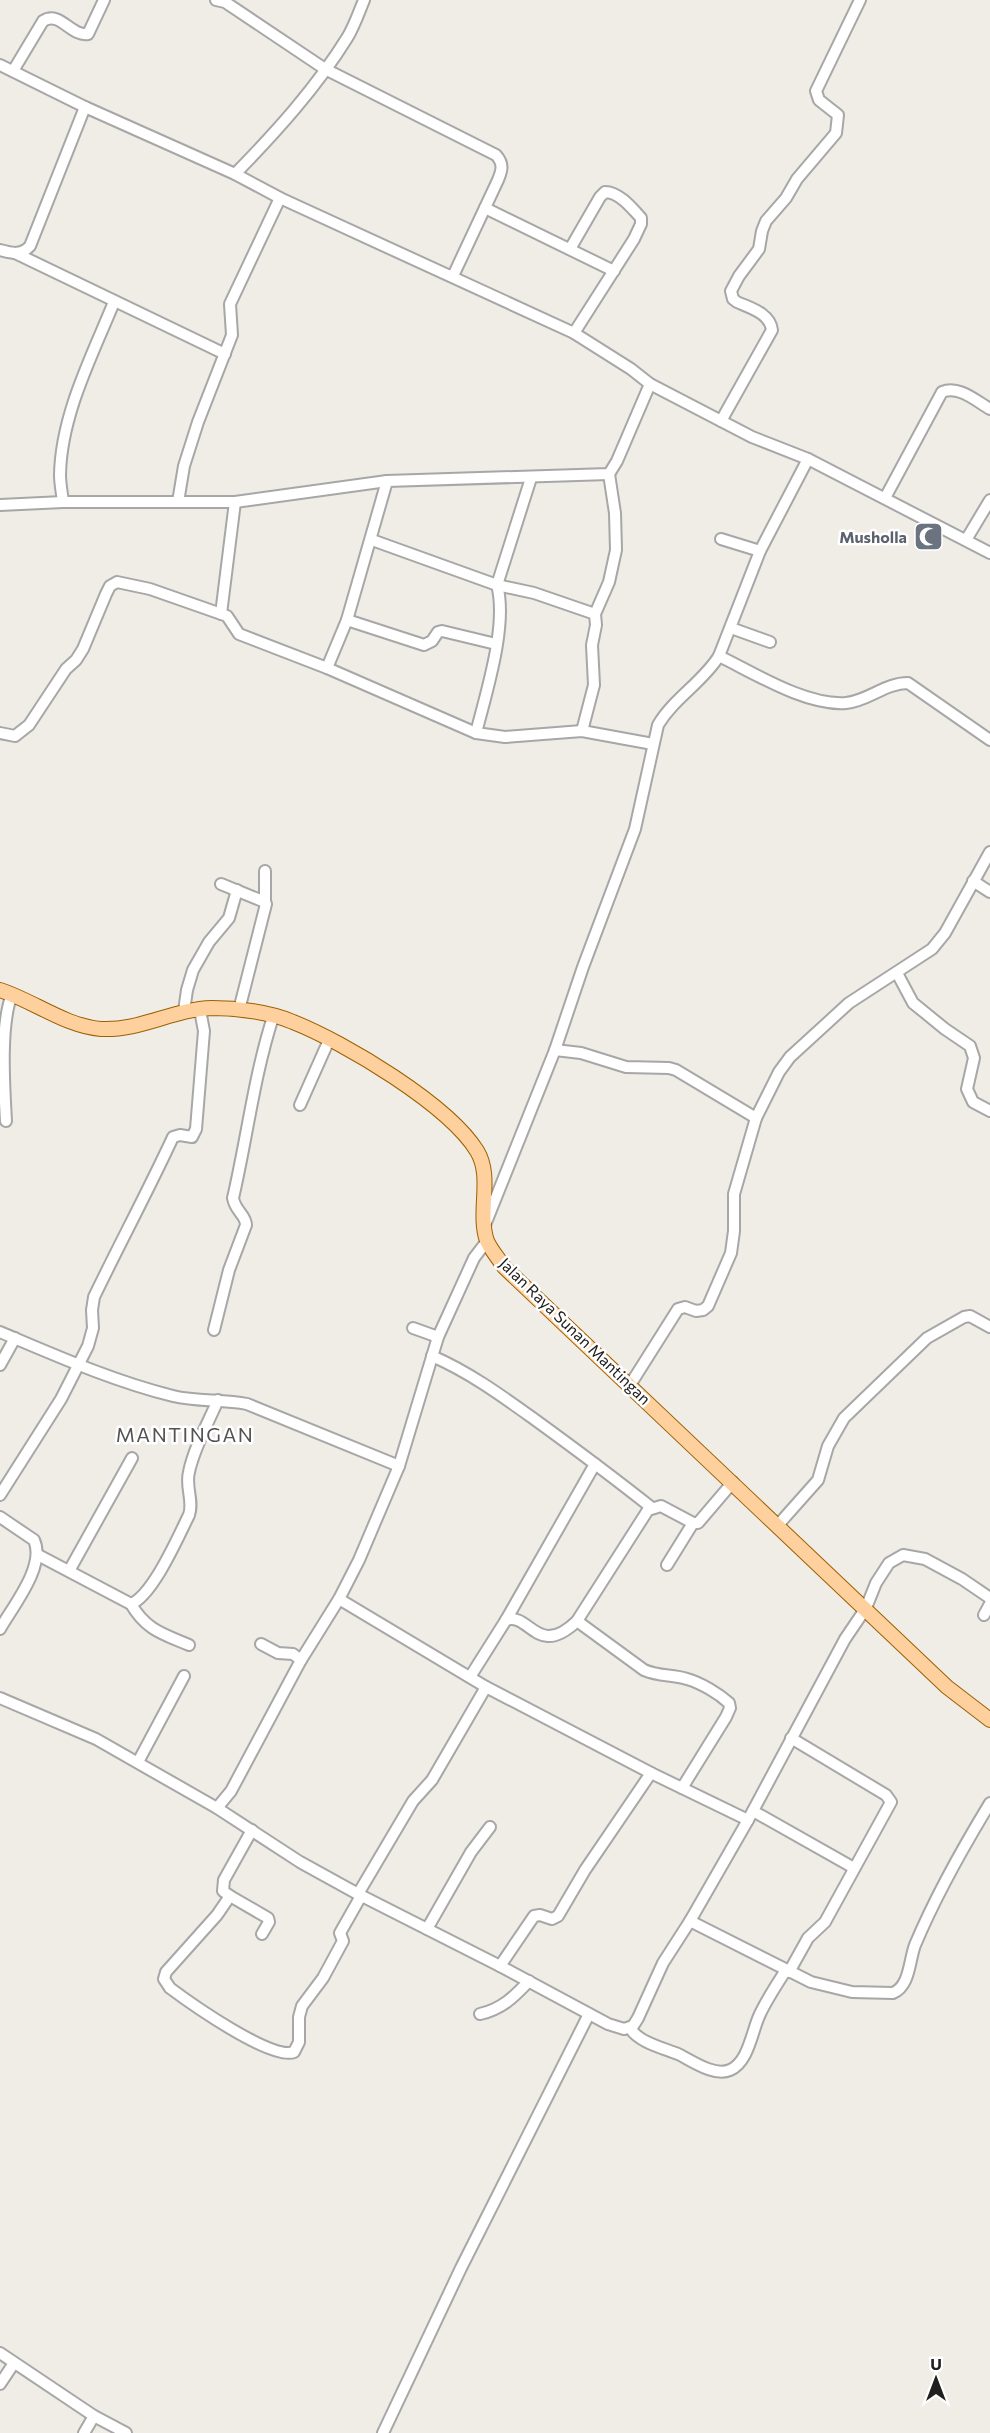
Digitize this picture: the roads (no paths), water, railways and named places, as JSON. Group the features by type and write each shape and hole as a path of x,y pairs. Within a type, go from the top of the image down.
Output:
{"main road":[{"name":"Jalan Raya Sunan Mantingan","path":"7,992 79,1025 101,1029 135,1026 184,1011 210,1008 239,1010 292,1021 329,1040 405,1086 459,1126 478,1153 484,1167 484,1226 488,1241 504,1267 948,1687 990,1720"}],"street":[{"path":"13,71 43,21 47,18 56,18 80,34 88,34 104,0"},
{"path":"216,0 225,2 325,69 496,155 501,161 502,168 453,276"},
{"path":"235,174 276,132 325,69 349,36 364,0"},
{"path":"721,421 772,330 765,315 733,299 731,291 759,249 766,221 786,198 797,179 836,134 838,116 819,100 816,91 860,0"},
{"path":"0,65 85,107 235,174 280,198 574,333 631,369 650,384 769,444 808,459 990,553"},
{"path":"15,254 26,250 33,240 85,107"},
{"path":"570,249 605,192 612,192 630,206 642,221 614,271 574,333"},
{"path":"178,502 184,466 232,335 229,307 232,297 280,198"},
{"path":"485,208 614,271"},
{"path":"0,250 15,254 225,354"},
{"path":"63,502 60,476 64,438 80,386 114,302"},
{"path":"582,731 594,685 592,645 596,625 595,614 609,582 616,550 615,513 609,474 617,461 650,384"},
{"path":"885,498 942,392 954,389 990,409"},
{"path":"484,1226 555,1050 583,967 635,829 658,724 666,712 713,666 719,656 760,551 808,459"},
{"path":"0,505 63,502 235,502 387,482 609,474"},
{"path":"476,733 496,644 501,600 497,585 531,478"},
{"path":"327,668 347,620 387,482"},
{"path":"966,540 990,500"},
{"path":"221,614 235,502"},
{"path":"722,539 760,551"},
{"path":"372,540 497,585 534,593 595,614"},
{"path":"0,733 15,736 29,725 66,669 83,649 106,594 113,584 150,589 227,616 239,634 327,668 459,728 505,737 582,731 653,744"},
{"path":"347,620 424,645 432,641 438,632 496,644"},
{"path":"731,628 770,642"},
{"path":"719,656 806,696 831,703 847,703 888,686 908,683 990,740"},
{"path":"630,1386 678,1309 685,1307 696,1311 703,1310 712,1298 731,1253 735,1231 734,1194 756,1118 779,1072 790,1058 849,1003 897,974 932,949 945,933 990,852"},
{"path":"239,1010 264,919 265,871"},
{"path":"973,881 990,892"},
{"path":"220,884 265,902"},
{"path":"184,1011 193,970 209,942 229,918 237,890"},
{"path":"897,974 913,1003 970,1046 974,1058 967,1089 973,1102 990,1111"},
{"path":"6,1120 1,1055 3,1012 7,992"},
{"path":"0,1495 60,1399 88,1346 93,1328 94,1297 129,1223 166,1158 173,1137 180,1135 192,1137 196,1129 204,1031 200,1010"},
{"path":"214,1330 229,1270 246,1225 245,1218 237,1211 233,1198 255,1084 273,1017"},
{"path":"300,1106 329,1040"},
{"path":"555,1050 581,1053 626,1067 676,1070 756,1118"},
{"path":"217,1808 231,1791 301,1660 339,1599 380,1515 399,1466 438,1337 474,1258 488,1241"},
{"path":"778,1525 818,1480 828,1446 844,1418 927,1338 964,1317 970,1316 990,1326"},
{"path":"413,1328 438,1337"},
{"path":"0,1332 78,1366 176,1397 247,1404 399,1466"},
{"path":"0,1365 15,1338"},
{"path":"432,1356 494,1392 652,1508"},
{"path":"131,1604 138,1601 149,1590 189,1515 191,1503 187,1488 189,1471 218,1400"},
{"path":"69,1571 132,1458"},
{"path":"470,1677 506,1620 595,1464"},
{"path":"506,1620 512,1619 548,1636 561,1635 577,1621 648,1510 661,1506 693,1523 701,1521 732,1482"},
{"path":"0,1517 34,1540 38,1555 32,1574 0,1629"},
{"path":"667,1565 693,1523"},
{"path":"38,1555 131,1604 140,1620 153,1630 189,1645"},
{"path":"630,2028 638,2018 667,1956 690,1921 750,1815 845,1639 866,1608 876,1583 889,1563 903,1555 925,1559 962,1579 990,1598"},
{"path":"339,1599 486,1688 651,1773 750,1815 854,1868"},
{"path":"984,1614 990,1604"},
{"path":"577,1621 644,1670 655,1675 685,1678 714,1692 729,1703 730,1708 726,1717 682,1788"},
{"path":"261,1644 278,1653 293,1654 301,1660"},
{"path":"138,1762 184,1676"},
{"path":"230,1896 217,1915 166,1972 165,1982 184,1999 236,2032 267,2048 287,2055 294,2052 297,2047 302,2006 323,1978 343,1941 340,1933 359,1895 413,1801 432,1780 486,1688"},
{"path":"0,1698 96,1739 138,1762 217,1808 300,1862 359,1895 617,2028 630,2028 646,2040 703,2067 722,2072 730,2070 740,2060 748,2046 760,2013 808,1938 825,1922 890,1806 889,1798 791,1738"},
{"path":"500,1966 534,1916 540,1915 552,1919 558,1916 585,1870 651,1773"},
{"path":"690,1921 811,1982 852,1992 893,1993 902,1989 914,1949 936,1899 959,1854 990,1803"},
{"path":"427,1929 471,1852 490,1827"},
{"path":"252,1830 224,1880 223,1891 268,1918 262,1934"},
{"path":"480,2014 492,2011 509,2002 529,1981"},
{"path":"382,2433 461,2268 590,2014"},
{"path":"0,2353 94,2416 126,2433"},
{"path":"0,2384 14,2363"},
{"path":"84,2433 94,2416"}],"place":[{"name":"Musholla","path":"928,537"}],"district":[{"name":"MANTINGAN","path":"185,1435"}]}
